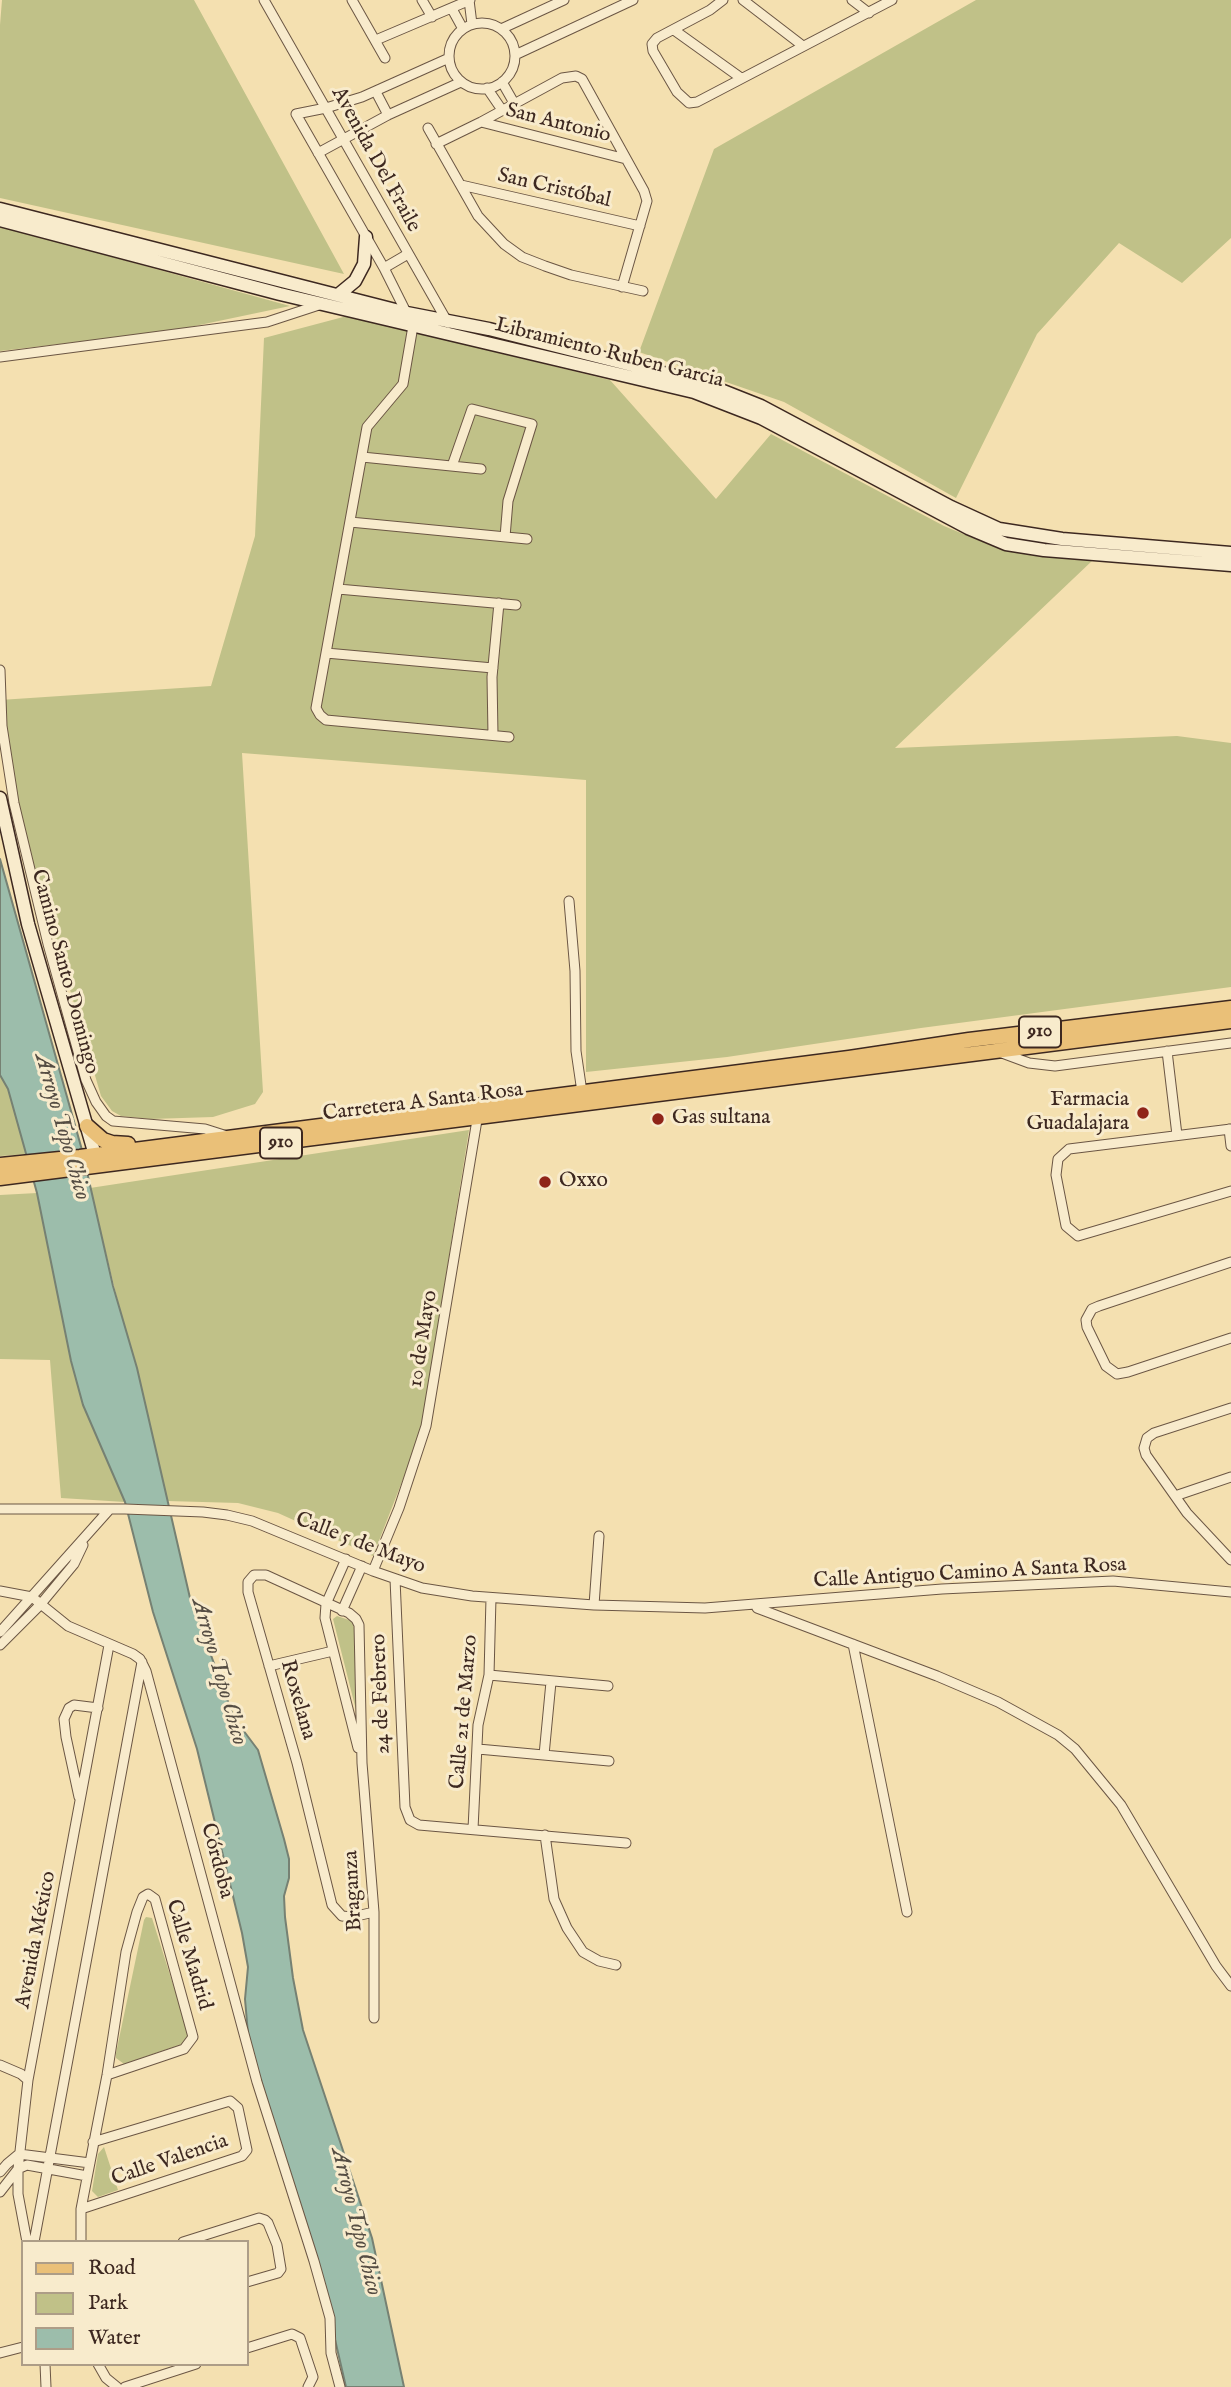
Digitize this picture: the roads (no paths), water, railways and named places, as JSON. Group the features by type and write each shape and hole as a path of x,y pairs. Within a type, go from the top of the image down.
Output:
{"main road":[{"name":"910","path":"850,1063 969,1040 1231,1008"},
{"name":"910","path":"850,1063 994,1050 1231,1021"},
{"name":"Carretera A Santa Rosa","path":"82,1163 95,1154 231,1137 479,1112 582,1092 850,1063"},
{"name":"Carretera A Santa Rosa","path":"0,1178 18,1170 850,1063"},
{"path":"87,1126 103,1140 112,1143 156,1141 171,1145"},
{"name":"Carretera A Santa Rosa","path":"0,1165 18,1170"}],"street":[{"name":"Avenida Del Fraile","path":"264,0 456,337"},
{"path":"352,0 385,58"},
{"path":"422,0 432,17"},
{"path":"376,40 469,0"},
{"path":"467,27 469,0"},
{"path":"501,29 564,0"},
{"path":"515,55 633,0"},
{"path":"723,0 710,10 657,38 652,44 653,51 677,92 689,103 697,102 892,0"},
{"path":"743,0 803,46"},
{"path":"852,0 869,13"},
{"path":"452,9 467,27"},
{"path":"492,24 501,29 513,45 515,55 513,65 502,82 478,89 461,82 451,67 449,58 455,37 467,27 492,24"},
{"path":"674,30 741,78"},
{"path":"449,58 376,92 326,108 296,114 414,326 403,384 367,427 316,708 326,720 509,737"},
{"path":"436,144 562,78 576,76 582,79 647,201 622,287"},
{"path":"318,153 388,115 461,82"},
{"path":"502,82 514,103"},
{"path":"487,88 502,110"},
{"path":"376,92 388,115"},
{"name":"San Antonio","path":"481,122 626,159"},
{"path":"428,128 478,216 492,234 522,257 571,275 643,291"},
{"name":"San Cristóbal","path":"461,185 640,226"},
{"name":"Libramiento Ruben Garcia","path":"0,209 338,296 489,329 681,377 721,390 776,414 951,507 999,529 1062,539 1231,553"},
{"name":"Libramiento Ruben Garcia","path":"0,220 456,337 687,390 731,405 994,540 1044,550 1231,565"},
{"path":"338,296 355,281 364,264 366,237"},
{"path":"384,268 408,254"},
{"path":"0,357 267,322 323,303"},
{"path":"452,466 472,409 532,424 508,501 505,537"},
{"path":"362,457 481,470"},
{"path":"350,522 527,539"},
{"path":"338,589 516,605"},
{"path":"493,736 493,668 499,603"},
{"path":"326,653 493,668"},
{"path":"0,670 2,726 14,803 48,944 86,1080 96,1102 113,1121 205,1129 231,1137"},
{"name":"Camino Santo Domingo","path":"0,798 28,924 95,1154"},
{"path":"569,901 575,971 576,1051 582,1092"},
{"path":"994,1050 1029,1063 1055,1066 1231,1043"},
{"path":"1167,1051 1177,1135"},
{"name":"10 de Mayo","path":"373,1571 399,1508 426,1426 479,1112"},
{"path":"1231,1146 1230,1129 1069,1149 1060,1154 1056,1165 1066,1226 1077,1236 1231,1191"},
{"path":"1231,1262 1099,1306 1088,1313 1087,1327 1106,1366 1117,1374 1231,1338"},
{"path":"1229,1554 1175,1496 1146,1455 1145,1442 1154,1433 1231,1408"},
{"path":"1175,1496 1231,1477"},
{"name":"Calle 5 de Mayo","path":"0,1509 203,1512 252,1521 395,1579 440,1591 491,1598 594,1605 705,1608 752,1606"},
{"path":"0,1632 109,1510"},
{"path":"0,1646 40,1605 74,1564 87,1536"},
{"path":"594,1605 599,1536"},
{"path":"326,1604 346,1559"},
{"path":"342,1611 362,1566"},
{"name":"Roxelana","path":"358,1622 354,1616 266,1576 254,1575 248,1582 248,1592 297,1763 332,1905 342,1916 352,1917 374,1912"},
{"name":"24 de Febrero","path":"395,1579 405,1807 410,1820 418,1825 473,1829"},
{"name":"Calle Antiguo Camino A Santa Rosa","path":"752,1606 942,1589 1113,1581 1231,1592"},
{"path":"0,1591 32,1597 68,1626 133,1654 142,1662 34,2240"},
{"name":"Calle 21 de Marzo","path":"473,1829 478,1725 489,1675 491,1598"},
{"name":"Braganza","path":"326,1604 333,1651 362,1763"},
{"path":"752,1606 998,1702 1042,1725 1074,1749 1121,1805 1216,1966 1231,1986"},
{"name":"Braganza","path":"358,1622 362,1763 374,1912 374,2018"},
{"path":"853,1644 907,1912"},
{"name":"Avenida México","path":"27,2240 18,2194 18,2169 28,2080 109,1645"},
{"path":"269,1666 333,1651"},
{"name":"Córdoba","path":"142,1662 257,2082 330,2318 331,2353 340,2387"},
{"path":"489,1675 608,1686"},
{"path":"544,1755 551,1682"},
{"path":"81,1802 64,1718 69,1708 74,1705 98,1708"},
{"path":"478,1749 609,1761"},
{"path":"473,1829 626,1843"},
{"path":"545,1835 554,1899 567,1928 583,1952 599,1961 616,1965"},
{"name":"Calle Madrid","path":"81,2240 81,2209 107,2075 126,1952 136,1912 143,1897 149,1894 155,1899 193,2037 184,2049 107,2075"},
{"path":"0,2065 28,2080"},
{"name":"Calle Valencia","path":"81,2209 242,2156 247,2150 238,2108 230,2101 93,2142"},
{"path":"0,2172 19,2154 90,2163"},
{"path":"0,2192 18,2169 27,2165 87,2176"},
{"path":"189,2240 259,2218 268,2223 277,2245 281,2266 278,2273 248,2282"},
{"path":"248,2348 292,2334 300,2338 313,2377 308,2387"},
{"path":"0,2353 21,2348"},
{"path":"45,2366 46,2387"},
{"path":"99,2366 106,2378 117,2387"},
{"path":"125,2387 190,2366"}],"water":[{"name":"Arroyo Topo Chico","path":"0,859 82,1150 113,1286 137,1368 190,1598 234,1718 258,1750 284,1839 289,1859 289,1878 284,1896 285,1917 303,2030 372,2238 404,2387 346,2387 330,2318 257,2082 248,2034 245,1999 248,1967 242,1933 197,1749 153,1612 125,1502 83,1405 71,1361 37,1193 8,1089 0,1075"}],"place":[{"name":"Farmacia Guadalajara","path":"1143,1113"},
{"name":"Gas sultana","path":"658,1119"},
{"name":"Oxxo","path":"545,1182"}]}
